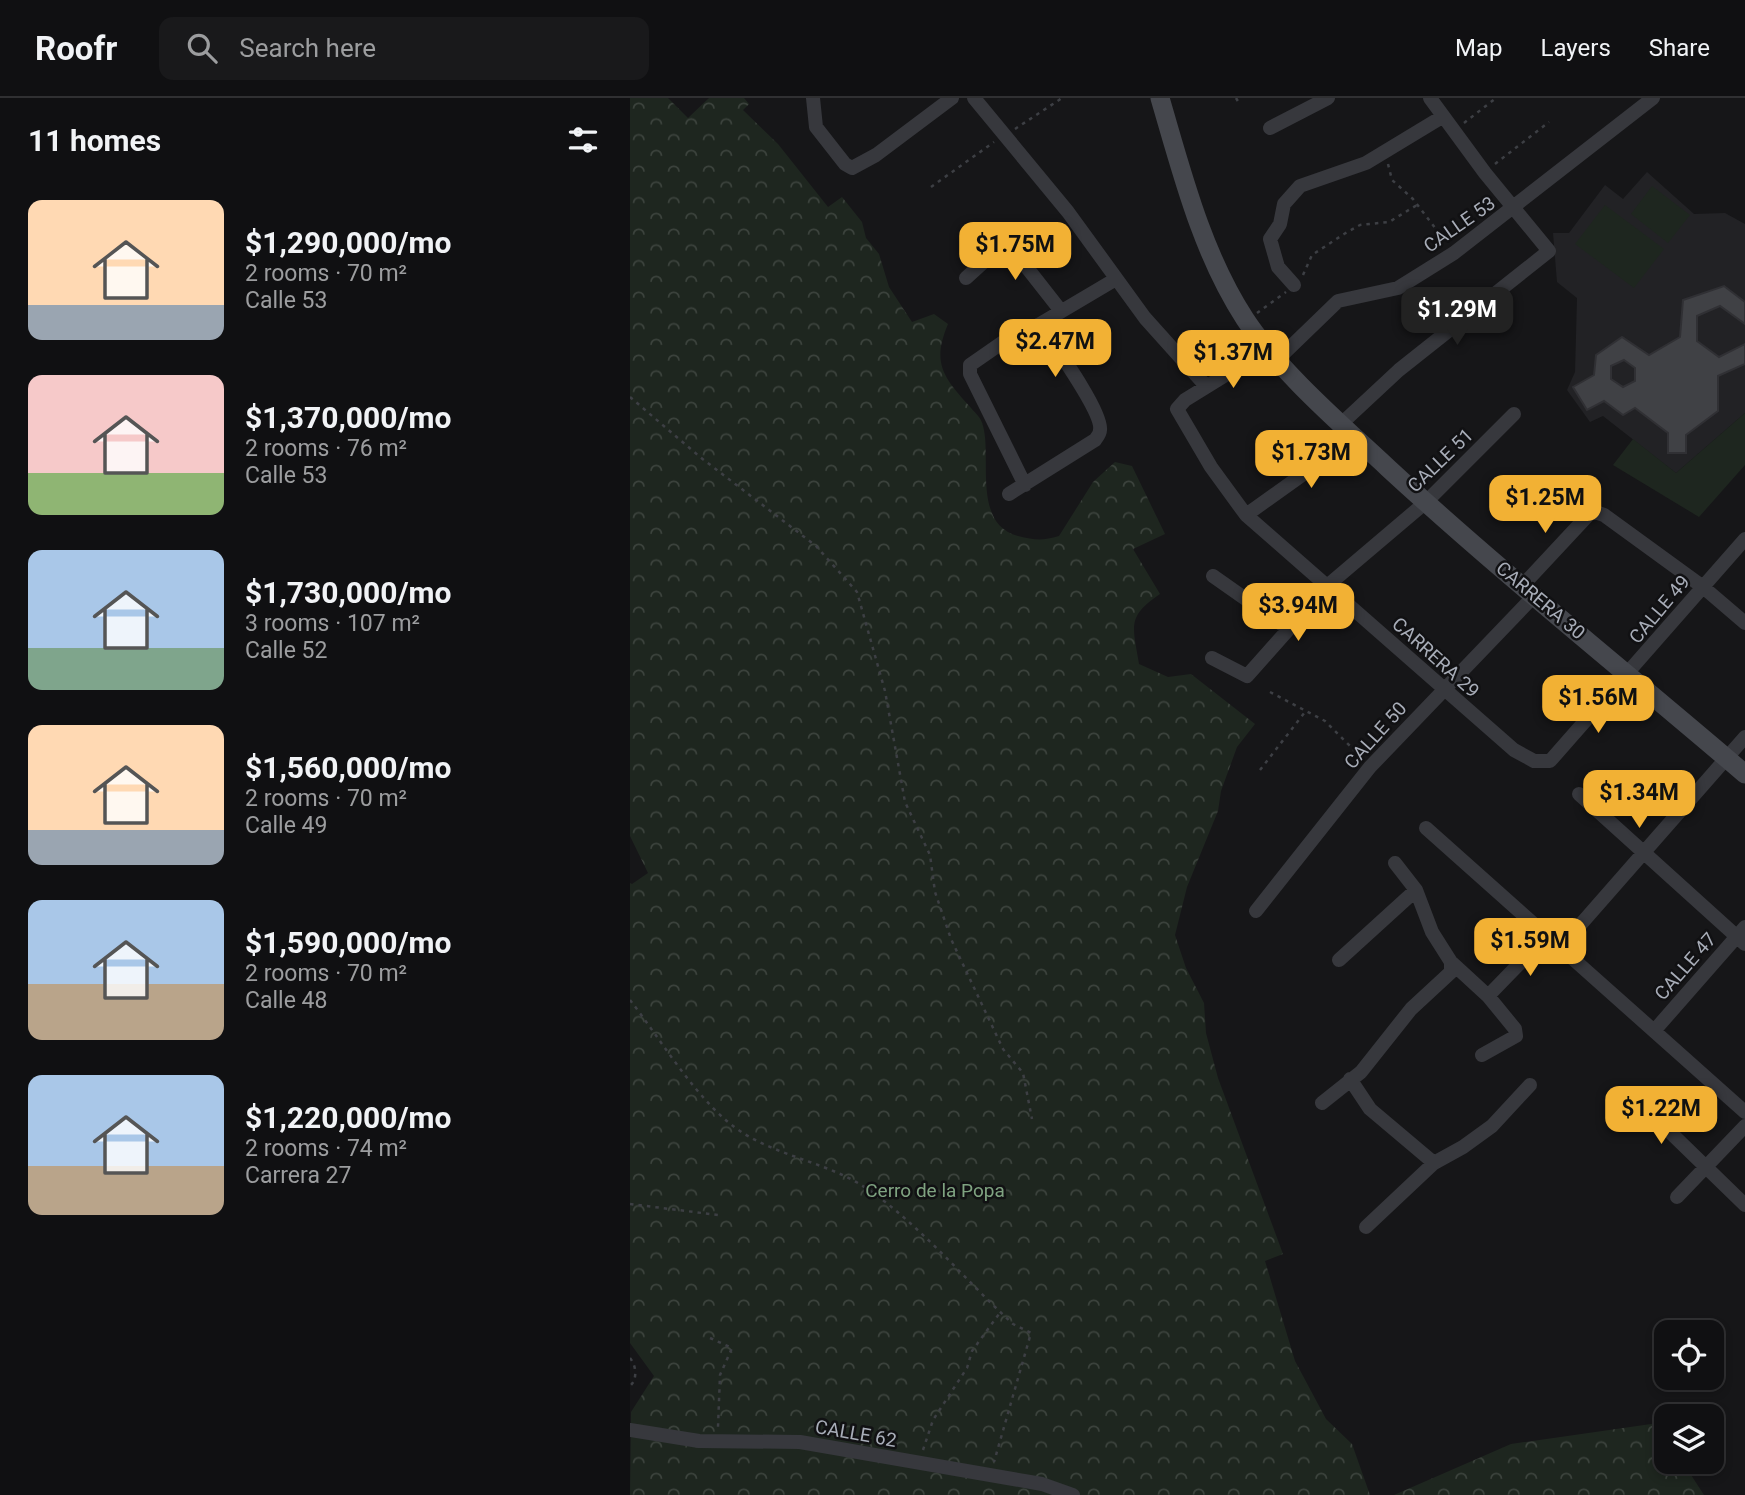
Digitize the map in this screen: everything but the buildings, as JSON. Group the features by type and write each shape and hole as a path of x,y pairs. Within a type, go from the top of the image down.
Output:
{"street":[{"path":"813,98 816,127 845,164 852,168 952,98"},
{"path":"974,98 1069,212 1145,318 1206,386"},
{"name":"CARRERA 30","path":"1160,98 1191,202 1210,253 1246,320 1273,354 1348,431 1426,502 1745,774"},
{"path":"1270,128 1297,104 1328,98"},
{"path":"1246,515 1348,431 1399,370 1549,251 1485,173 1430,98"},
{"name":"CALLE 53","path":"1177,409 1206,386 1273,354 1338,301 1398,288 1454,253 1513,209 1644,101"},
{"path":"1294,285 1278,267 1270,239 1280,224 1284,205 1300,186 1356,167 1442,117"},
{"path":"967,278 999,248 1010,246 1061,312"},
{"path":"1025,485 971,374 970,365 1006,340 1040,324 1116,279"},
{"path":"1009,494 1096,440 1100,430 1098,417 1081,386 1040,324"},
{"name":"CARRERA 29","path":"1177,409 1211,467 1246,515 1514,750 1544,763"},
{"name":"CALLE 51","path":"1212,658 1247,676 1327,586 1426,502 1514,414"},
{"name":"CALLE 50","path":"1256,911 1370,767 1529,590 1591,511 1604,515 1703,587"},
{"name":"CALLE 49","path":"1544,763 1629,675 1745,539"},
{"path":"1213,576 1287,628"},
{"path":"1703,587 1745,622"},
{"path":"1560,948 1745,737"},
{"path":"1579,794 1643,853 1742,936"},
{"path":"1426,828 1745,1112"},
{"path":"1395,863 1416,890 1432,932 1451,962 1488,996 1515,1029 1516,1036 1482,1055"},
{"path":"1339,960 1416,890"},
{"path":"1488,996 1546,935"},
{"name":"CALLE 47","path":"1654,1031 1742,936"},
{"path":"1322,1104 1361,1072 1411,1009 1451,972 1451,962"},
{"path":"1350,1079 1370,1108 1434,1163"},
{"path":"1366,1227 1434,1163 1463,1147 1492,1126 1530,1085"},
{"path":"1638,1101 1708,1166 1745,1205"},
{"path":"1677,1198 1745,1126"},
{"name":"CALLE 62","path":"630,1430 715,1441 800,1442 1042,1484 1073,1495"}],"path":[{"path":"1236,98 1239,103"},
{"path":"1454,132 1496,98"},
{"path":"1485,173 1549,122"},
{"path":"1385,151 1392,180 1417,205 1454,253"},
{"path":"1246,320 1294,285 1307,269 1312,255 1326,245 1360,225 1389,222 1417,205"},
{"path":"1061,312 1087,345"},
{"path":"630,397 700,457 816,546 857,593 885,691 905,802 930,855 936,892 956,950 1003,1049 1023,1073 1032,1119"},
{"path":"1270,692 1334,728 1370,767"},
{"path":"1259,769 1305,712"},
{"path":"630,1000 707,1103 742,1133 777,1150 836,1171 867,1189 895,1210 1013,1324 1031,1333 990,1476"},
{"path":"630,1204 718,1216"},
{"path":"919,1463 933,1420 967,1368 972,1351 1000,1312"},
{"path":"710,1338 732,1348 720,1375 721,1411 715,1441"},
{"path":"630,1358 634,1363 635,1376 630,1386"}],"shaded area":[{"path":"1647,172 1694,214 1725,213 1745,224 1745,413 1676,473 1603,416 1590,422 1567,390 1575,372 1577,298 1557,282 1553,233 1569,233 1605,185 1623,199"}],"green space":[{"name":"Cerro de la Popa","path":"630,98 668,98 688,118 709,98 744,98 749,104 743,110 778,144 828,207 842,197 862,222 866,238 879,254 889,287 912,322 934,314 948,324 941,350 943,370 947,379 982,423 989,504 994,518 1004,529 1018,536 1034,539 1059,536 1093,482 1115,462 1132,466 1165,534 1133,549 1160,594 1142,609 1134,623 1139,664 1168,677 1191,674 1255,724 1237,747 1221,791 1218,811 1187,887 1175,935 1186,968 1204,1003 1206,1033 1218,1078 1283,1254 1265,1261 1295,1361 1326,1419 1352,1444 1370,1495 630,1495 631,1412 654,1376 630,1343 630,883 648,873 630,836"},
{"path":"1652,186 1690,215 1668,243 1631,214"},
{"path":"1605,205 1664,249 1634,288 1575,244"},
{"path":"1745,413 1745,465 1699,517 1613,465 1633,439 1676,473"},
{"path":"1654,1424 1654,1474 1690,1474 1704,1495 1394,1495 1511,1444"}]}
